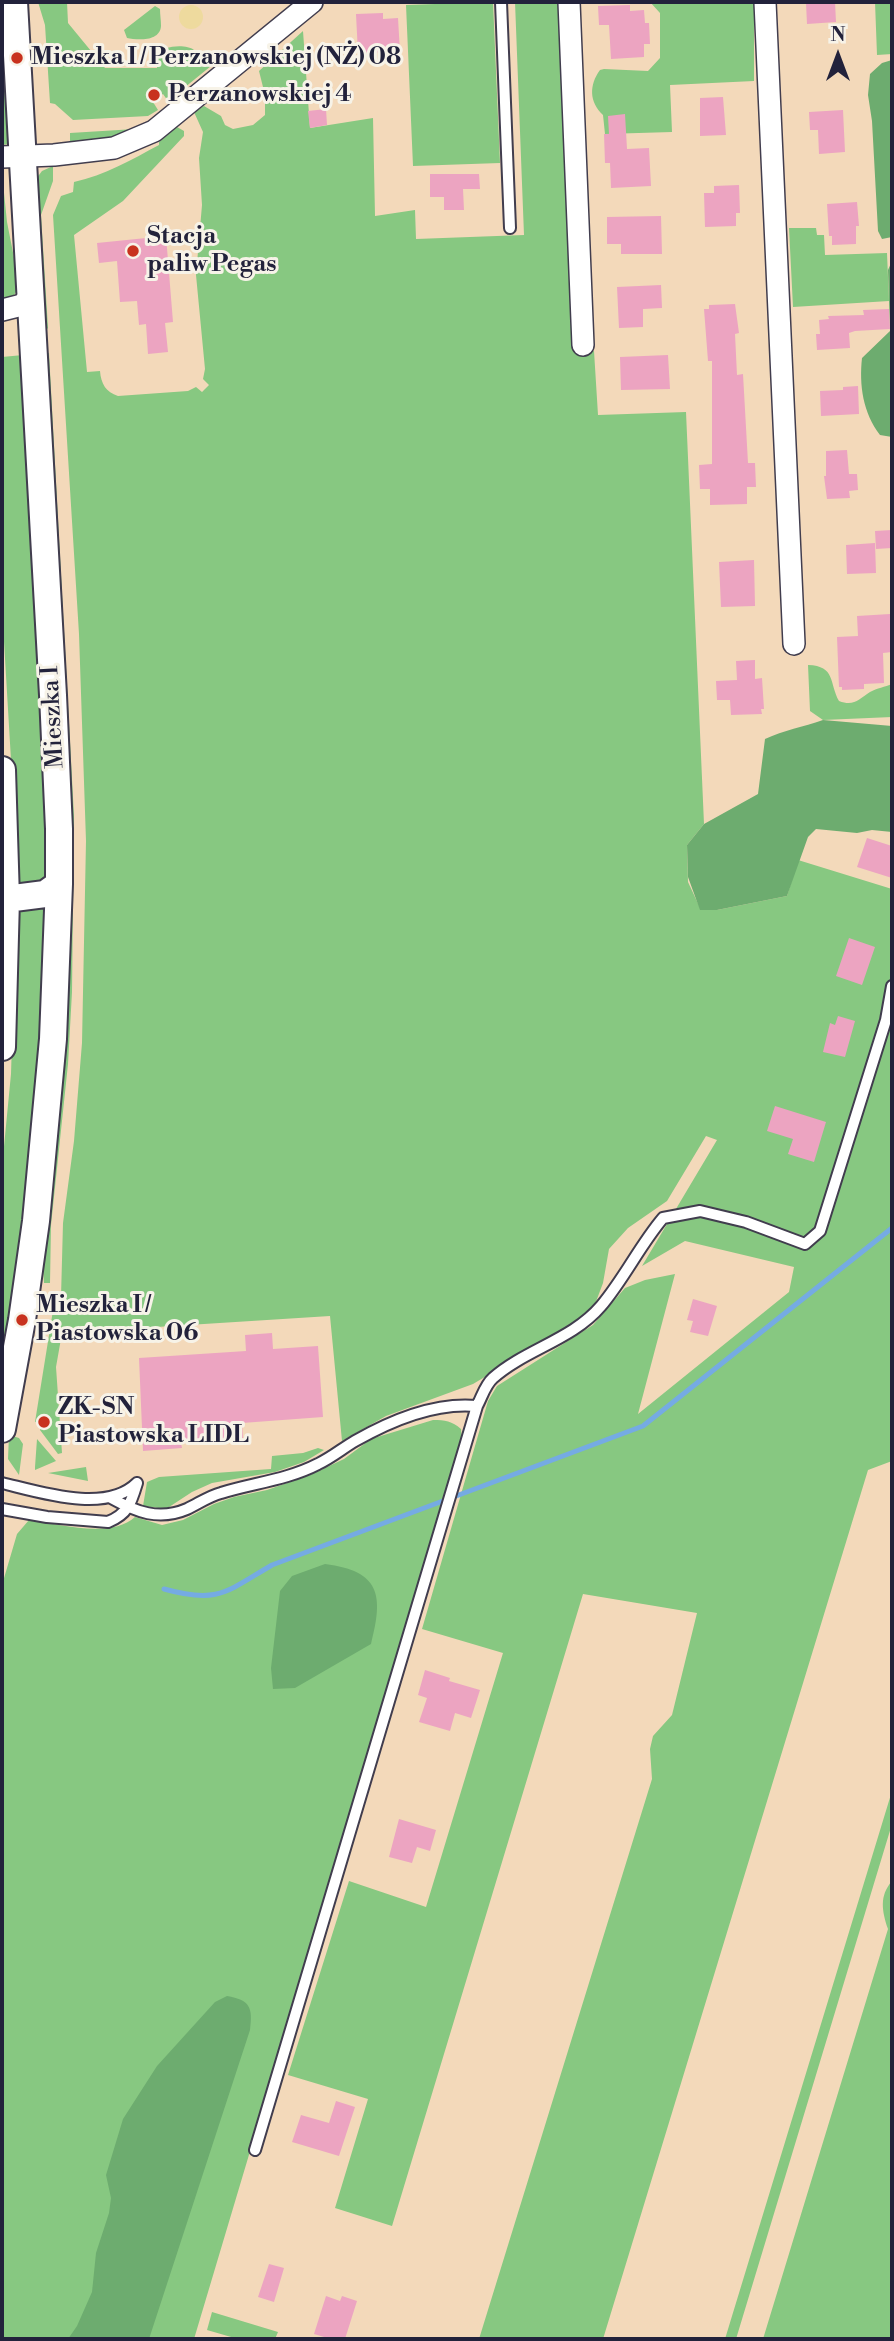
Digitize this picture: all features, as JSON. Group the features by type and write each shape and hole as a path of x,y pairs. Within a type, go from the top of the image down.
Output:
{"street":[{"name":"Mieszka I","path":"2,1429 22,1320 39,1197 53,1039 59,884 56,746 30,297 12,157 14,2"},
{"path":"12,157 74,154 114,148 154,131 312,2"},
{"path":"569,2 583,345"},
{"path":"765,2 794,644"},
{"path":"2,310 22,305 30,297"},
{"path":"2,770 2,1047"},
{"path":"4,899 45,894 59,884"}],"lane":[{"path":"500,2 510,228"},
{"path":"255,2150 477,1406 493,1378 526,1356 559,1340 600,1308 663,1217 700,1211 746,1222 805,1244 820,1231 886,1020 892,986"},
{"path":"111,1498 129,1508 162,1516 184,1510 219,1493 282,1478 318,1464 387,1424 436,1410 477,1406"},
{"path":"2,1483 86,1499 122,1495 137,1483 129,1508 118,1518 102,1522 47,1517 2,1509"}],"green space":[{"path":"2,2 9,144 2,145"},
{"path":"38,2 67,2 68,23 105,68 157,68 160,52 180,46 199,53 211,66 168,101 163,94 153,102 158,110 148,116 73,120 55,104 50,103 45,25"},
{"path":"493,2 500,163 413,166 406,5"},
{"path":"515,2 562,2 578,353 594,351 598,415 686,412 704,824 687,845 688,882 701,910 717,910 787,896 798,860 892,889 892,1461 868,1470 603,2339 479,2339 652,1779 650,1749 653,1736 672,1715 697,1613 583,1594 392,2226 335,2208 368,2099 288,2075 349,1881 426,1907 503,1653 422,1629 488,1401 497,1386 593,1325 625,1288 645,1280 675,1274 638,1414 789,1292 794,1267 685,1241 642,1266 717,1140 706,1136 667,1201 628,1228 609,1249 603,1283 594,1307 570,1326 473,1384 386,1416 342,1441 330,1316 62,1333 56,1367 62,1453 58,1454 40,1430 40,1423 35,1422 55,1298 61,1297 63,1223 74,1141 82,1043 86,841 79,634 53,215 61,196 73,192 74,182 107,171 159,145 159,142 177,127 184,131 184,136 123,201 74,235 87,372 100,371 105,387 118,396 188,391 196,387 202,392 209,385 203,379 205,369 196,275 202,205 199,158 203,132 194,112 204,106 221,116 225,125 233,129 253,125 265,115 265,95 259,71 303,31 310,128 373,118 375,216 415,210 416,239 524,235"},
{"path":"650,2 754,2 754,81 670,85 672,132 605,134 603,115 595,105 592,93 600,70 648,71 660,58 660,13"},
{"path":"875,2 892,2 892,54 877,55"},
{"path":"155,6 160,9 161,22 157,35 147,39 127,38 124,30"},
{"path":"892,60 892,237 882,239 878,231 868,95 870,74 882,63"},
{"path":"135,129 117,136 70,144 70,133"},
{"path":"53,166 53,181 41,215 48,328 42,334 36,179 42,171"},
{"path":"2,173 7,222 18,278 13,297 2,300"},
{"path":"789,228 816,228 817,235 824,235 825,255 887,253 889,301 793,307"},
{"path":"892,261 892,437 880,435 874,426 866,408 861,378 862,358 890,331 888,270"},
{"path":"49,353 74,816 72,992 68,1064 51,1225 50,1283 44,1283 42,1254 58,1119 44,354"},
{"path":"23,355 46,744 47,880 22,886 18,878 2,608 2,357"},
{"path":"808,665 817,666 827,672 839,701 844,703 856,701 892,684 892,717 823,720 810,711"},
{"path":"823,720 892,726 892,832 872,830 857,833 816,829 808,837 787,896 717,910 700,910 688,877 687,845 704,824 758,794 765,739"},
{"path":"48,905 35,1132 2,1370 2,1167 11,1074 16,911"},
{"path":"433,1420 458,1426 461,1429 462,1441 194,2339 2,2339 2,1585 17,1534 29,1520 99,1529 125,1524 135,1517 162,1525 183,1520 214,1504 310,1475 344,1459 371,1439"},
{"path":"9,1435 19,1438 23,1444 19,1475 8,1459"},
{"path":"37,1439 56,1461 35,1470 35,1467"},
{"path":"318,1448 324,1450 304,1462 275,1472 212,1483 166,1509 143,1506 147,1482 159,1477 271,1469 272,1456 303,1453"},
{"path":"86,1467 88,1481 48,1473"},
{"path":"325,1564 357,1573 367,1579 374,1588 377,1612 371,1644 295,1688 273,1689 271,1668 280,1591 292,1576"},
{"path":"892,1791 892,1824 736,2339 725,2339"},
{"path":"892,1881 892,2339 763,2339 888,1929 883,1904 885,1892"},
{"path":"227,1996 241,2000 248,2006 251,2016 250,2030 149,2339 68,2339 77,2326 92,2292 96,2253 111,2198 106,2175 123,2119 157,2066 215,2002"},
{"path":"212,2312 278,2332 275,2339 238,2339 207,2330"}],"sand":[{"path":"191,5 200,8 203,17 200,26 191,29 182,26 179,17 182,8"}],"building":[{"path":"835,2 836,22 807,24 806,3"},
{"path":"630,5 630,11 644,10 645,23 649,23 650,44 644,44 644,57 611,59 609,25 599,25 598,6"},
{"path":"383,13 383,19 398,18 400,52 358,53 356,14"},
{"path":"723,97 726,135 700,136 700,98"},
{"path":"326,109 327,125 310,128 308,111"},
{"path":"843,110 845,152 819,154 818,130 810,130 809,112"},
{"path":"625,114 627,149 649,148 651,186 611,188 610,163 605,163 604,134 609,134 608,116"},
{"path":"430,174 479,174 480,189 463,189 464,210 444,210 444,197 430,197"},
{"path":"739,185 740,213 736,213 736,226 705,227 704,193 714,193 714,186"},
{"path":"857,202 859,226 856,226 856,244 832,245 827,204"},
{"path":"661,216 662,254 621,254 621,244 607,244 607,217"},
{"path":"166,236 173,322 165,323 168,352 148,354 146,324 139,325 137,301 120,302 117,261 99,263 97,243"},
{"path":"661,285 662,308 643,309 643,327 619,328 617,287"},
{"path":"735,304 739,333 735,334 737,375 743,374 748,463 755,463 756,487 747,487 747,504 710,505 710,489 700,489 699,465 712,464 712,361 708,361 704,309 709,309 709,305"},
{"path":"889,309 890,329 855,331 849,333 850,348 817,350 819,320 829,319 828,316 864,315 863,310"},
{"path":"668,355 670,389 621,390 620,357"},
{"path":"858,386 859,414 821,416 820,391"},
{"path":"847,450 849,474 857,474 858,490 849,491 850,498 827,499 824,476 826,451"},
{"path":"892,530 892,548 876,549 875,531"},
{"path":"875,543 876,573 847,574 846,545"},
{"path":"754,560 755,606 721,607 719,562"},
{"path":"890,614 892,652 883,653 884,683 864,684 864,689 842,690 842,687 839,687 837,637 858,636 857,616"},
{"path":"755,660 755,679 762,678 762,714 731,715 730,700 717,700 716,681 737,680 736,661"},
{"path":"867,838 892,846 892,878 857,867"},
{"path":"849,938 875,947 862,985 836,976"},
{"path":"838,1016 855,1021 845,1057 823,1052 830,1023 835,1025"},
{"path":"775,1106 826,1122 814,1162 788,1154 793,1139 767,1131"},
{"path":"693,1299 717,1306 708,1336 690,1332 693,1321 687,1320"},
{"path":"272,1333 273,1349 318,1346 323,1417 242,1423 243,1438 181,1443 182,1448 143,1451 139,1358 246,1351 245,1335"},
{"path":"425,1670 450,1678 449,1681 480,1690 471,1718 455,1713 450,1731 419,1722 427,1698 418,1695"},
{"path":"399,1819 436,1830 430,1851 417,1847 412,1863 389,1857"},
{"path":"336,2101 355,2107 339,2156 292,2142 301,2115 329,2123"},
{"path":"269,2264 284,2268 274,2302 258,2297"},
{"path":"326,2296 340,2301 342,2296 357,2301 345,2339 331,2339 314,2334"}],"waterway":[{"path":"164,1589 197,1595 221,1593 272,1565 643,1426 892,1228"}],"place":[{"name":"Mieszka I / Perzanowskiej (NŻ) 08","path":"17,58"},
{"name":"Perzanowskiej 4","path":"154,95"},
{"name":"Stacja paliw Pegas","path":"133,251"},
{"name":"Mieszka I / Piastowska 06","path":"22,1320"},
{"name":"ZK-SN Piastowska LIDL","path":"44,1422"}]}
